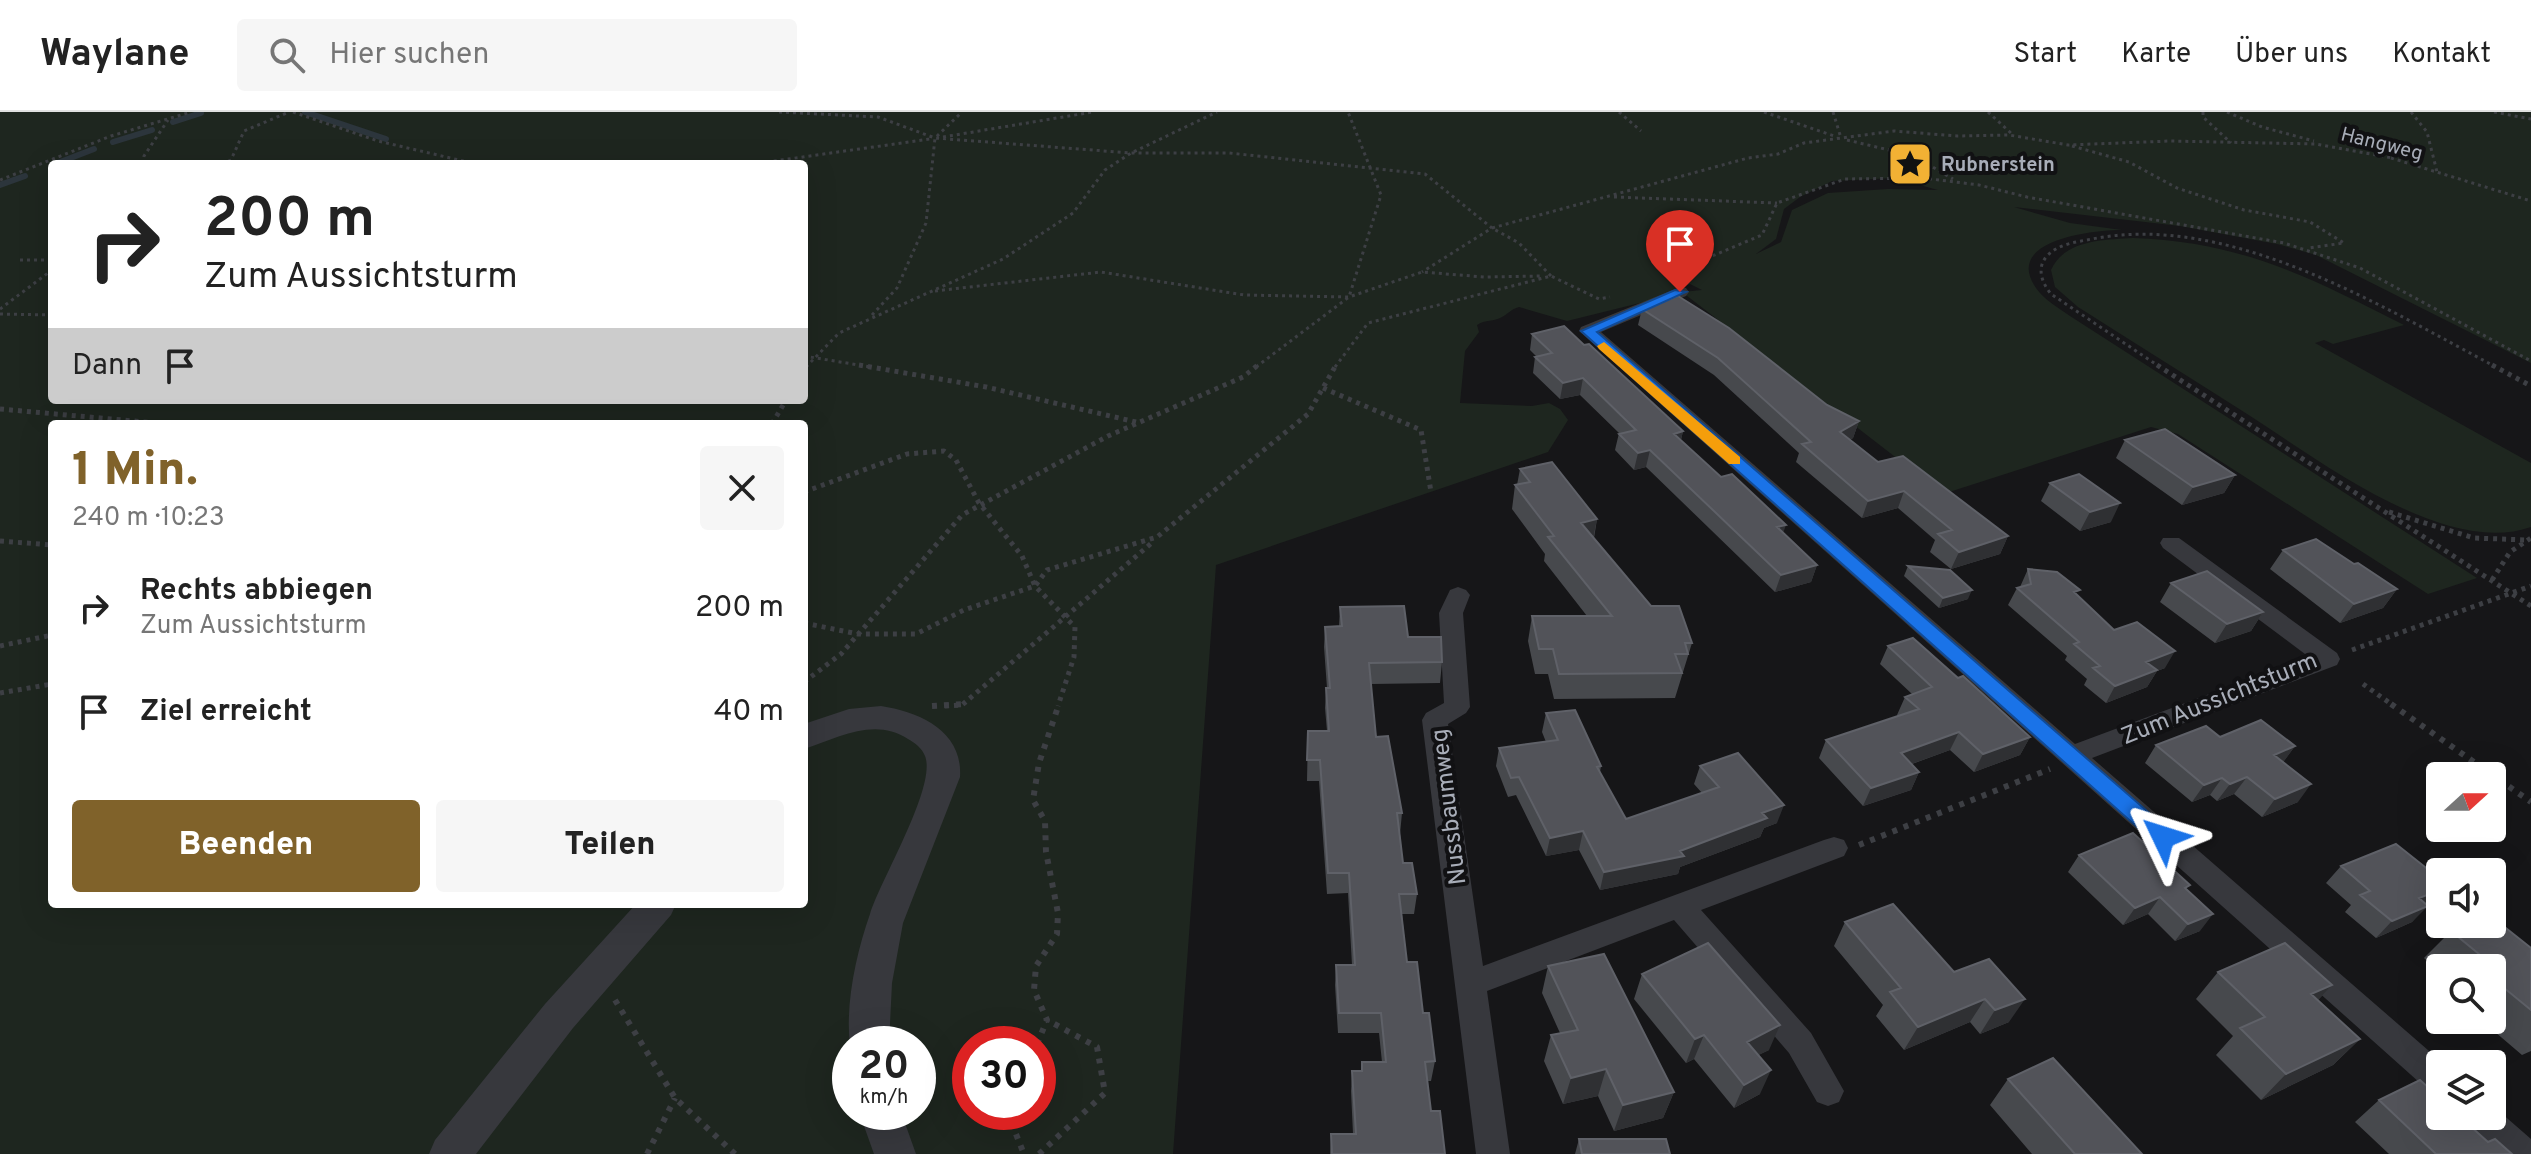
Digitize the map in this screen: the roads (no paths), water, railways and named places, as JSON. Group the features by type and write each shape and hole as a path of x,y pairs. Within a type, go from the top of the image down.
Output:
{"street":[{"path":"1674,283 1588,331 2426,1069"},
{"name":"Zum Aussichtsturm","path":"2070,756 2328,659 2171,543"},
{"name":"Nussbaumweg","path":"1458,595 1451,613 1457,707 1435,720 1493,1154"},
{"path":"808,735 840,722 891,719 906,723 931,738 940,751 944,765 939,794 885,923 869,1010 869,1026"},
{"path":"1470,984 1834,848"},
{"path":"1679,906 1800,1043 1828,1091"},
{"path":"450,1154 559,1016 654,908"},
{"path":"886,1130 895,1154"},
{"path":"2496,1130 2523,1154"}],"waterway":[{"path":"305,112 386,139"},
{"path":"173,122 201,113"},
{"path":"113,142 152,130"},
{"path":"65,160 94,149"},
{"path":"0,185 25,176"}],"place":[{"name":"Rubnerstein","path":"1910,164"}]}
